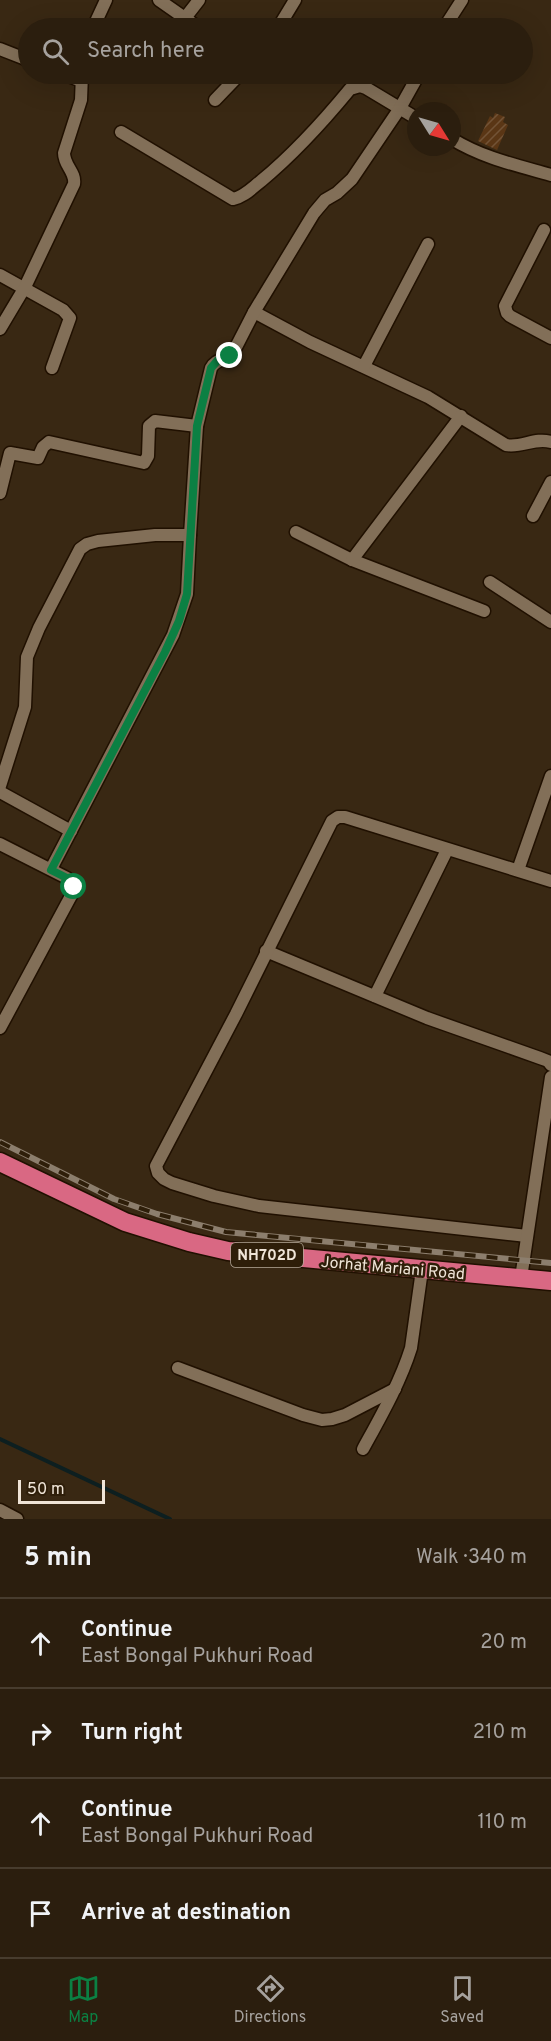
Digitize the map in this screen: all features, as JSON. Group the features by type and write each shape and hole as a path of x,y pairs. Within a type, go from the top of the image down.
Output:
{"highway":[{"name":"Jorhat Mariani Road","path":"0,1162 125,1222 189,1242 228,1251 551,1281"}],"street":[{"path":"98,18 106,0"},
{"path":"159,0 185,18 199,0"},
{"path":"284,18 295,0"},
{"path":"450,18 462,0"},
{"path":"0,49 18,56"},
{"path":"0,329 25,287 74,184 74,175 64,162 64,153 81,100 82,84"},
{"path":"215,100 230,84"},
{"path":"51,870 174,635 187,594 197,426 211,368 215,362 228,358 233,353 254,312 314,213 325,200 352,179 413,84"},
{"path":"121,132 233,199 243,196 287,160 355,87 366,88 407,112"},
{"path":"461,144 480,154 551,175"},
{"path":"544,230 505,306 510,316 551,338"},
{"path":"364,366 428,243"},
{"path":"0,275 63,310 70,318 52,368"},
{"path":"254,312 299,336 428,397 506,445 518,446 541,440 551,442"},
{"path":"352,560 462,416"},
{"path":"0,493 5,452 38,458 43,447 49,442 144,463 148,456 149,426 152,423 155,421 197,426"},
{"path":"533,516 551,482"},
{"path":"296,532 352,560 484,611"},
{"path":"0,786 25,707 27,657 39,628 80,549 98,541 155,535 190,535"},
{"path":"490,582 551,622"},
{"path":"518,870 551,776"},
{"path":"0,792 71,831"},
{"path":"527,1236 259,1206 214,1196 164,1179 156,1166 236,1014 332,821 338,817 345,817 551,881"},
{"path":"0,844 67,878 74,887 0,1028"},
{"path":"375,996 447,850"},
{"path":"266,951 428,1018 548,1061 551,1065"},
{"path":"521,1278 551,1077"},
{"path":"363,1449 395,1389 411,1348 422,1269"},
{"path":"178,1368 322,1420 345,1415 395,1389"},
{"path":"0,1510 17,1519"}],"building":[{"path":"495,113 505,117 503,122 508,125 497,150 478,141 490,116 493,118"}],"waterway":[{"path":"0,1439 170,1519"}],"railway":[{"path":"0,1142 114,1199 157,1214 226,1232 551,1263"}],"route":[{"path":"74,887 67,878 51,870 174,635 179,621 187,594 197,426 211,368 218,360 230,356"}]}
